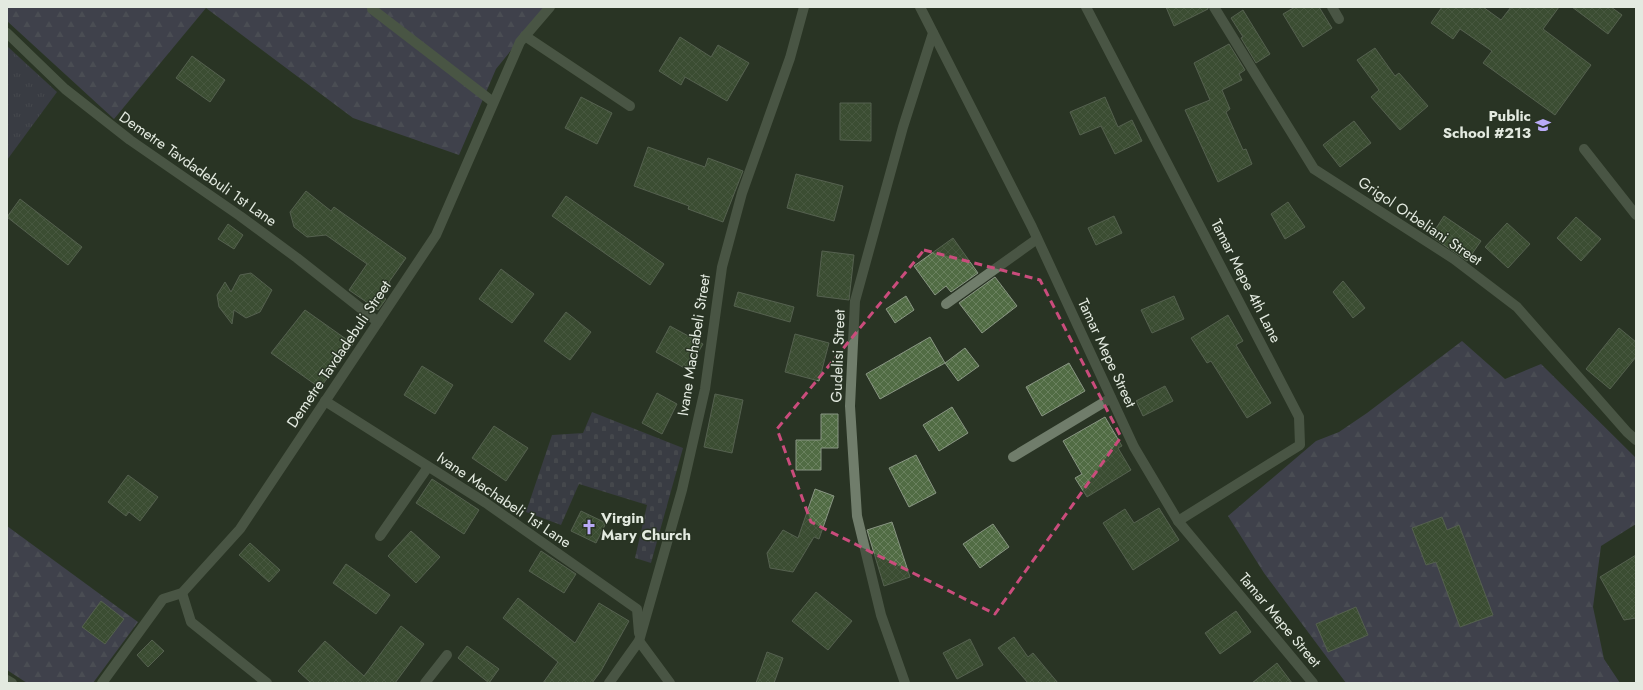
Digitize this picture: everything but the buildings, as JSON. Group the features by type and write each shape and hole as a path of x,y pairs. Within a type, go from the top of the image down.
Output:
{"street":[{"name":"Demetre Tavdadebuli Street","path":"182,593 240,528 436,235 520,42 550,7"},
{"name":"Ivane Machabeli Street","path":"609,683 639,641 682,490 705,389 722,266 742,193 790,58 804,7"},
{"name":"Tamar Mepe Street","path":"920,7 1037,239 1134,447 1178,521 1313,683"},
{"name":"Tamar Mepe 4th Lane","path":"1086,7 1299,417 1300,445 1178,521"},
{"name":"Grigol Orbeliani Street","path":"1214,7 1314,168 1454,259 1517,307 1636,440"},
{"path":"1332,7 1339,19"},
{"path":"372,9 493,102"},
{"name":"Demetre Tavdadebuli 1st Lane","path":"7,33 65,90 130,140 298,258 378,322"},
{"name":"Gudelisi Street","path":"905,683 881,615 857,516 850,398 855,301 903,128 933,33"},
{"path":"525,36 630,106"},
{"path":"1584,149 1636,215"},
{"path":"946,304 1037,239"},
{"path":"1013,457 1112,398"},
{"name":"Ivane Machabeli 1st Lane","path":"325,402 486,503 637,609 639,641"},
{"path":"380,536 428,467"},
{"path":"102,683 163,599 182,593 191,622 267,683"},
{"path":"639,641 670,683"},
{"path":"425,683 446,655"},
{"path":"7,680 12,683"}],"highlighted area":[{"path":"924,250 1040,280 1121,437 995,614 811,522 777,429"}],"green space":[{"path":"7,7 546,7 496,69 459,155 353,118 206,8 114,119 7,21"},
{"path":"7,46 57,92 7,160"},
{"path":"1462,341 1505,379 1541,364 1636,458 1636,524 1601,546 1593,607 1604,659 1620,683 1346,683 1264,573 1228,516 1316,441 1339,432 1367,413"},
{"path":"592,412 683,448 651,563 635,558 647,505 579,484 561,525 526,512 552,435 583,433"},
{"path":"7,526 138,622 93,683 27,683 7,670"}],"place":[{"name":"Public School #213","path":"1543,125"},
{"name":"Virgin Mary Church","path":"589,527"}]}
